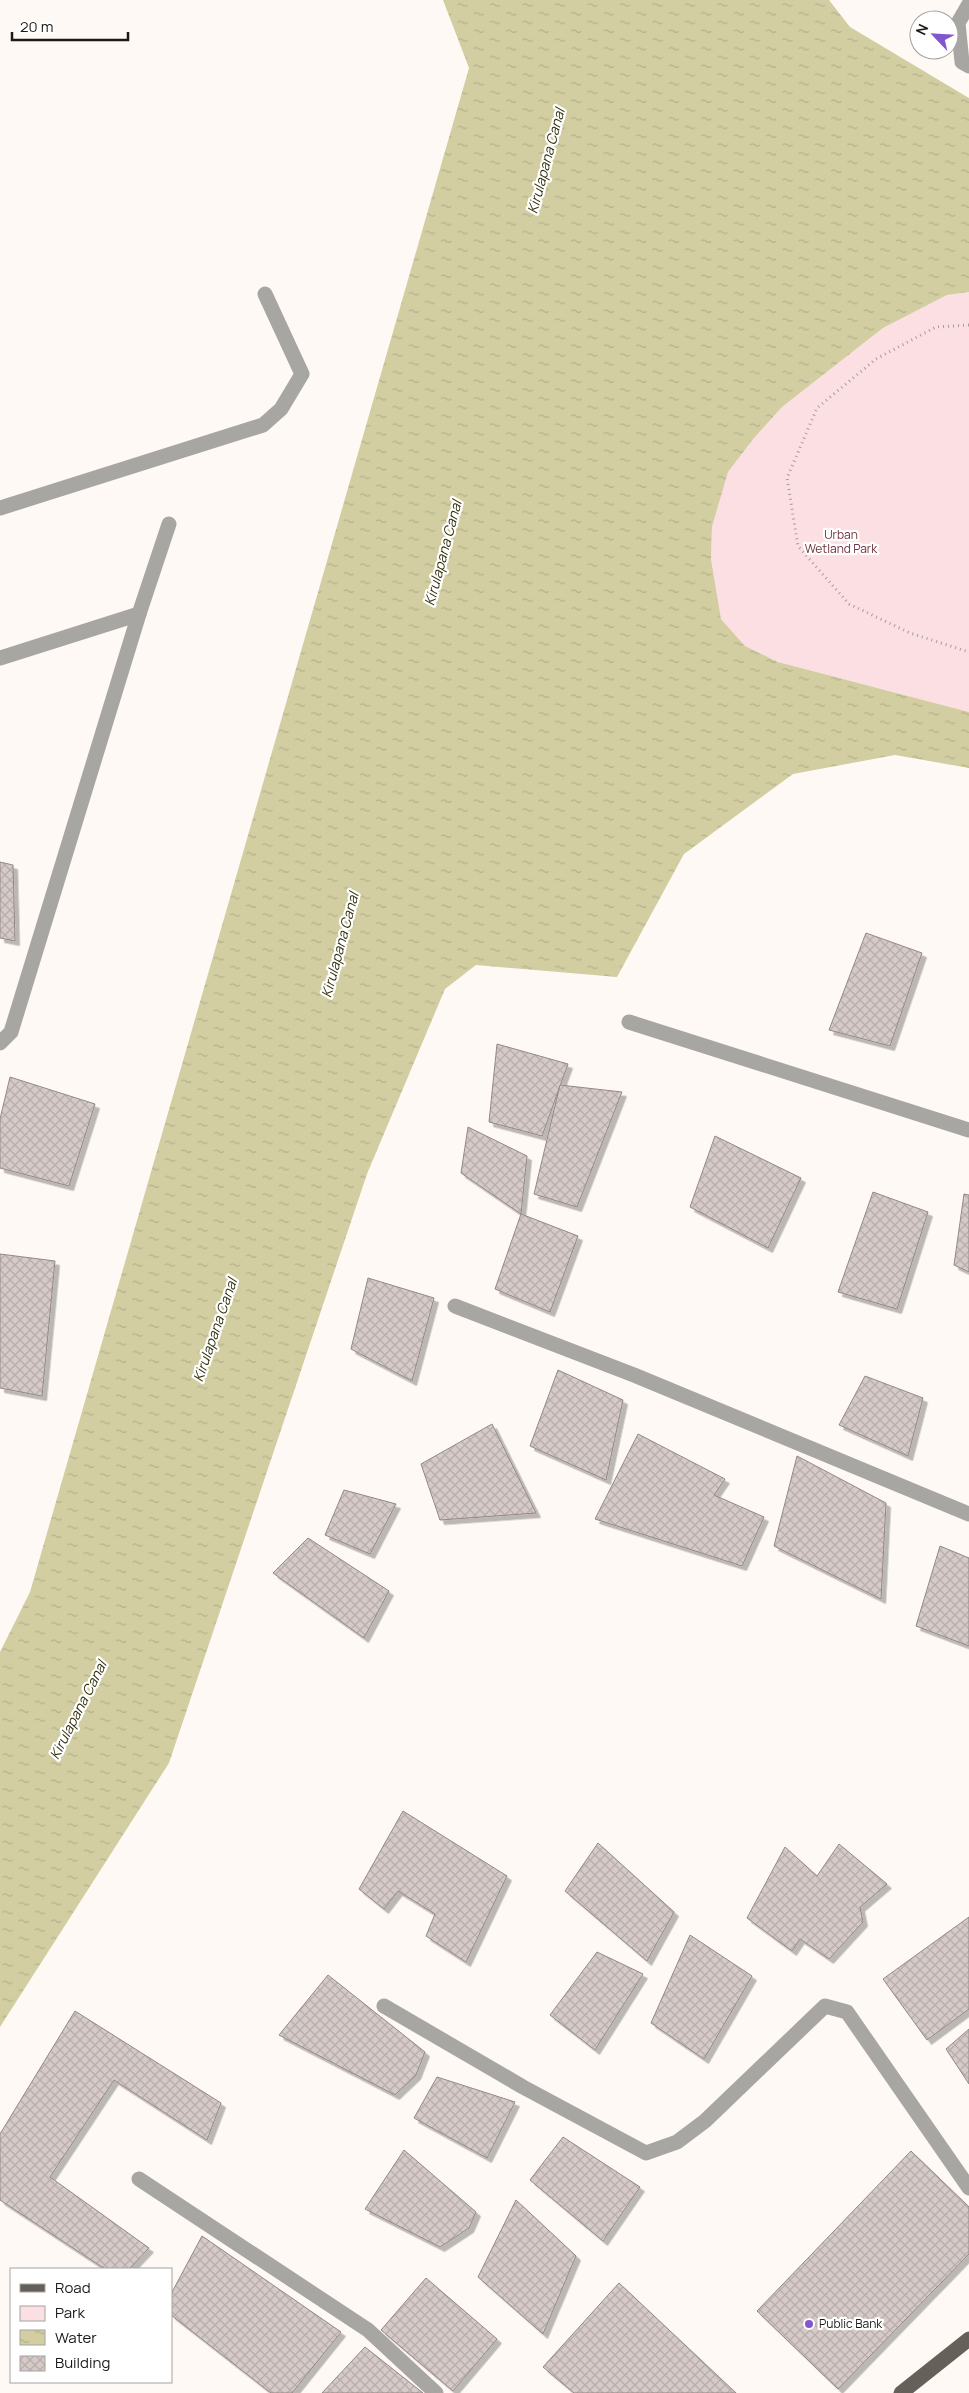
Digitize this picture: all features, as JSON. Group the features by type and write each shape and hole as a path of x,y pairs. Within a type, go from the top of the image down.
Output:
{"main road":[{"path":"902,2393 969,2339"}],"street":[{"path":"969,4 958,23 962,62 969,66"},
{"path":"0,508 263,425 281,409 302,374 265,294"},
{"path":"0,1043 10,1032 139,614 169,524"},
{"path":"0,658 139,614"},
{"path":"629,1022 969,1130"},
{"path":"455,1306 634,1375 969,1514"},
{"path":"384,2006 523,2087 646,2153 677,2142 705,2121 825,2006 847,2012 969,2188"},
{"path":"139,2179 368,2330 436,2393"}],"path":[{"path":"969,325 936,327 876,359 817,408 787,478 798,546 849,604 910,633 969,652"}],"green space":[{"name":"Urban Wetland Park","path":"969,292 969,712 778,662 745,646 721,619 711,559 712,527 728,472 754,438 782,407 883,328 947,295"}],"water":[{"name":"Kirulapana Canal","path":"443,0 829,0 850,27 969,98 969,292 947,295 883,328 782,407 754,438 728,472 712,527 711,559 721,619 745,646 778,662 969,712 969,768 895,755 793,774 684,854 617,977 476,965 445,989 367,1174 169,1763 0,2027 0,1652 30,1592 469,68"}],"building":[{"path":"0,862 13,865 15,941 0,938"},
{"path":"866,933 922,953 890,1046 829,1030"},
{"path":"497,1044 568,1064 542,1136 489,1122"},
{"path":"10,1077 95,1104 69,1186 0,1168 0,1119"},
{"path":"560,1085 622,1092 577,1207 534,1194"},
{"path":"468,1127 527,1156 521,1214 461,1173"},
{"path":"715,1136 801,1178 768,1248 690,1207"},
{"path":"873,1192 928,1212 897,1309 838,1292"},
{"path":"964,1194 969,1195 969,1272 954,1265"},
{"path":"521,1214 578,1236 550,1312 495,1289"},
{"path":"0,1254 55,1261 42,1396 0,1388"},
{"path":"368,1278 434,1298 412,1381 351,1349"},
{"path":"558,1370 623,1400 606,1480 530,1446"},
{"path":"865,1376 923,1398 908,1456 839,1425"},
{"path":"492,1424 536,1513 440,1520 421,1464"},
{"path":"638,1434 725,1479 714,1495 764,1517 742,1566 595,1519"},
{"path":"797,1456 886,1503 881,1599 774,1546"},
{"path":"344,1490 396,1504 370,1554 325,1535"},
{"path":"308,1538 389,1591 364,1638 273,1573"},
{"path":"940,1546 969,1558 969,1646 916,1626"},
{"path":"403,1811 507,1876 466,1962 426,1936 435,1914 398,1891 384,1909 359,1889"},
{"path":"598,1843 674,1912 647,1961 565,1891"},
{"path":"839,1844 887,1884 860,1907 863,1922 829,1959 800,1939 792,1951 747,1918 785,1847 817,1876"},
{"path":"969,1917 969,2009 927,2040 883,1979"},
{"path":"690,1935 752,1976 704,2059 651,2023"},
{"path":"597,1952 643,1974 595,2050 550,2015"},
{"path":"328,1975 425,2052 416,2075 395,2095 279,2035"},
{"path":"75,2011 221,2103 207,2140 114,2080 50,2177 149,2248 130,2268 103,2268 0,2200 0,2134"},
{"path":"969,2029 969,2084 946,2049"},
{"path":"437,2077 515,2102 487,2158 414,2118"},
{"path":"563,2137 640,2187 603,2241 530,2180"},
{"path":"404,2150 476,2212 469,2228 440,2247 365,2209"},
{"path":"911,2151 969,2207 969,2254 838,2389 757,2311"},
{"path":"516,2200 576,2256 543,2334 478,2277"},
{"path":"202,2236 341,2332 292,2393 271,2393 172,2316 172,2292"},
{"path":"426,2278 497,2339 453,2391 381,2330"},
{"path":"619,2283 736,2393 574,2393 543,2367"},
{"path":"365,2347 423,2393 322,2393"}],"place":[{"name":"Public Bank","path":"809,2324"}]}
